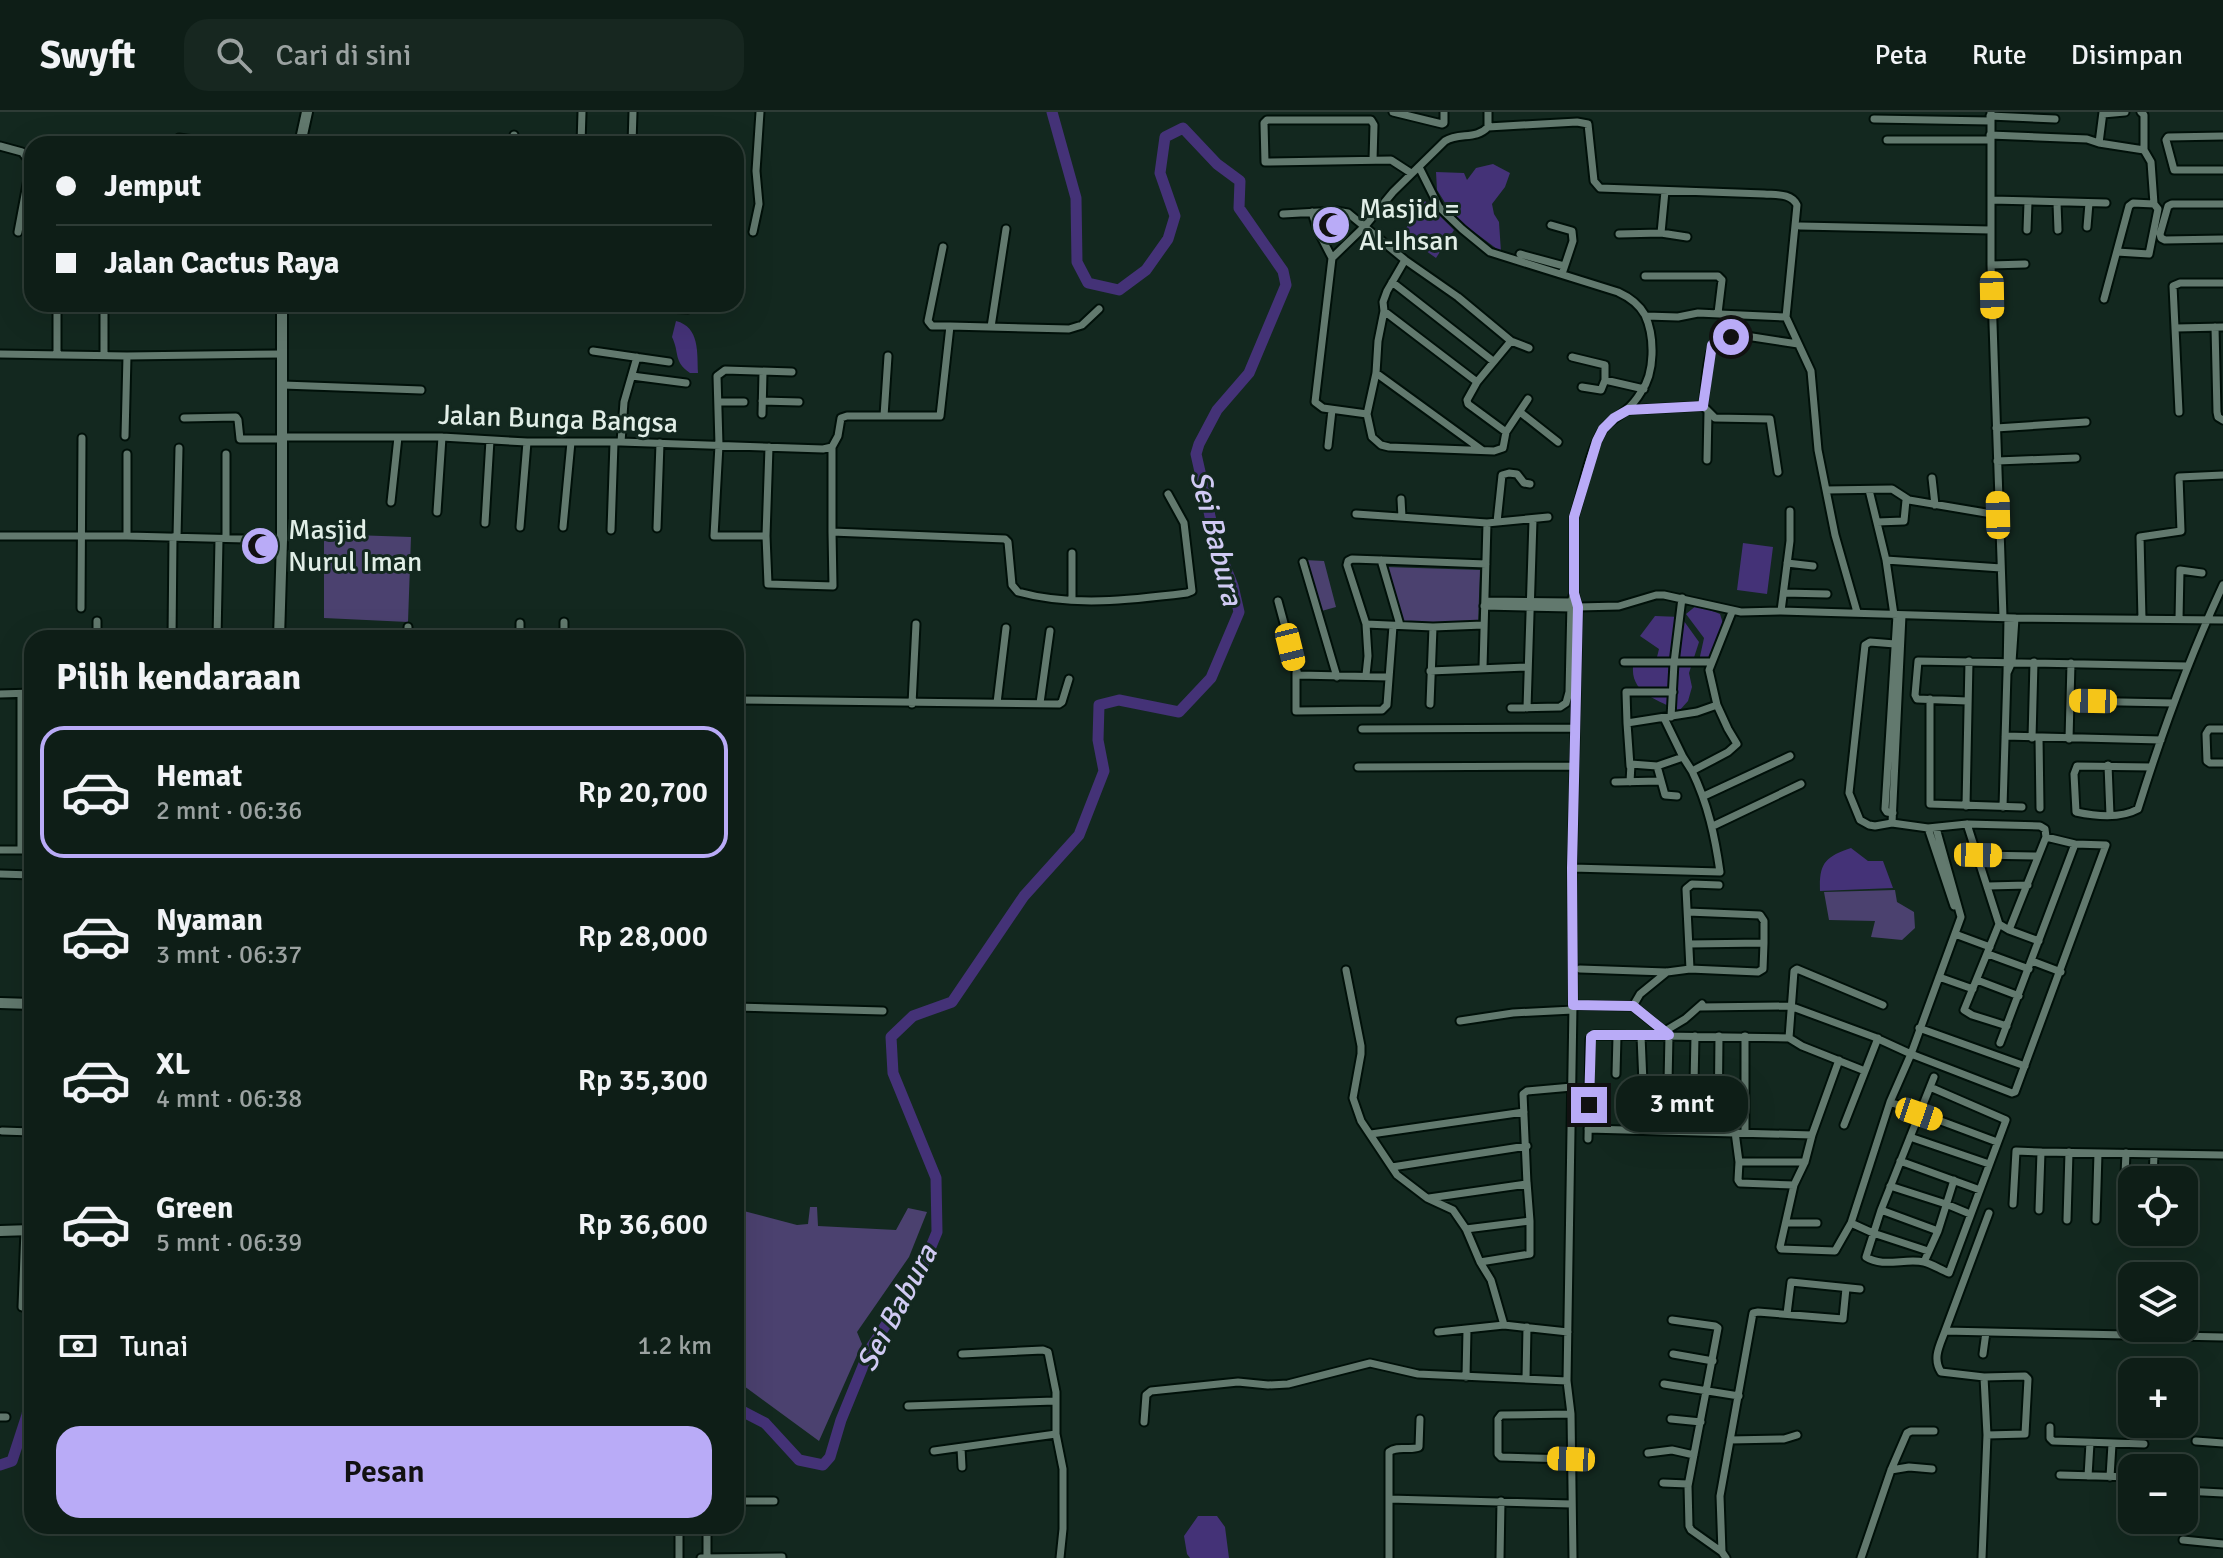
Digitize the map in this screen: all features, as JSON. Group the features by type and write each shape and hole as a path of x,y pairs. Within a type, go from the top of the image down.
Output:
{"main road":[{"path":"302,136 306,112"},
{"path":"279,630 282,312"},
{"path":"0,1003 24,1004"},
{"path":"0,1231 24,1230"}],"street":[{"path":"581,136 582,112"},
{"path":"632,136 633,112"},
{"path":"753,232 759,204 756,171 760,112"},
{"path":"1393,112 1443,124 1444,112"},
{"path":"1488,112 1488,127"},
{"path":"2099,143 2103,113 2125,112"},
{"path":"2117,252 2150,253 2158,212 2154,204 2151,162 2144,150 2144,115 2141,112"},
{"path":"1990,116 1998,515 2001,568 2011,638 2003,807"},
{"path":"1874,119 1990,116 2055,119"},
{"path":"1373,160 1374,125 1371,120 1267,120 1264,123 1265,162 1391,160 1411,173"},
{"path":"1332,258 1441,144 1451,137 1478,134 1488,127 1585,123 1589,127 1597,186 1764,194 1794,199 1797,205 1786,317 1811,371 1815,427 1826,490 1857,612"},
{"path":"2223,136 2167,137 2166,140 2174,170 2223,170"},
{"path":"1887,140 2087,139 2144,150"},
{"path":"0,146 24,154"},
{"path":"1419,167 1439,207 1490,252 1563,270"},
{"path":"1661,233 1665,191"},
{"path":"18,232 24,200"},
{"path":"1991,200 2106,203"},
{"path":"2027,230 2028,202"},
{"path":"2057,203 2058,230"},
{"path":"2087,227 2089,203"},
{"path":"2104,299 2129,206 2133,203 2154,204"},
{"path":"2223,204 2172,204 2168,206 2160,234 2165,240 2223,239"},
{"path":"1283,214 1343,211 1511,341 1529,348"},
{"path":"1312,212 1332,258 1315,402 1319,407 1367,414"},
{"path":"1551,225 1572,231 1573,241 1563,270"},
{"path":"1800,226 1990,230"},
{"path":"991,327 1006,229"},
{"path":"1619,234 1661,233 1687,237"},
{"path":"943,247 928,321 932,326 1069,329 1082,325 1099,309"},
{"path":"1520,254 1631,298 1646,316 1652,342 1649,375 1644,389 1628,410 1603,429 1574,517 1573,1007 1567,1381 1571,1414 1573,1558"},
{"path":"1405,260 1383,302 1376,373 1367,414 1372,437 1381,445 1414,449 1484,452 1502,449 1506,432 1528,399"},
{"path":"1991,265 2025,264"},
{"path":"1645,276 1718,276 1722,280 1718,313"},
{"path":"1392,282 1493,361"},
{"path":"2179,412 2174,285 2223,283"},
{"path":"1384,311 1477,382"},
{"path":"57,312 57,353"},
{"path":"104,312 104,355"},
{"path":"1646,316 1718,313 1786,317"},
{"path":"769,447 768,584 833,586 832,447 838,436 841,418 940,416 950,326"},
{"path":"2176,328 2219,327 2217,412 2223,420"},
{"path":"1707,460 1706,409 1712,345 1716,339 1746,336 1798,344"},
{"path":"1506,432 1467,403 1467,398 1511,341"},
{"path":"593,351 669,362"},
{"path":"0,354 282,354"},
{"path":"125,436 127,356"},
{"path":"884,416 888,356"},
{"path":"611,530 624,402 637,357"},
{"path":"1572,357 1605,365 1601,390 1582,387"},
{"path":"766,536 714,536 719,445 717,376 725,370 792,372"},
{"path":"762,414 763,372"},
{"path":"1376,373 1484,452"},
{"path":"632,376 686,383"},
{"path":"1605,380 1644,389"},
{"path":"283,385 421,390"},
{"path":"762,401 799,402"},
{"path":"718,402 744,402"},
{"path":"1628,410 1706,409 1715,418 1770,419 1778,472"},
{"path":"1328,446 1332,410"},
{"path":"1520,412 1558,442"},
{"name":"Jalan Bunga Bangsa","path":"184,418 236,417 240,439 442,437 527,442 832,447"},
{"path":"1996,428 2086,422"},
{"path":"391,502 398,437"},
{"path":"437,512 442,437"},
{"path":"81,608 82,438"},
{"path":"485,523 490,440"},
{"path":"520,527 527,442"},
{"path":"563,527 571,442"},
{"path":"657,528 660,443"},
{"path":"172,630 179,448"},
{"path":"127,454 127,536"},
{"path":"217,630 226,454"},
{"path":"1997,461 2076,458"},
{"path":"1497,522 1502,475 1517,474 1524,483 1530,484"},
{"path":"2142,619 2140,537 2181,531 2179,477 2223,475"},
{"path":"1932,478 1935,505"},
{"path":"1826,490 1895,490 1906,500 1998,515"},
{"path":"1869,490 1897,615 1892,823"},
{"path":"832,532 1005,539 1015,591 1072,599 1135,600 1192,591 1184,523 1168,494"},
{"path":"1401,499 1402,517"},
{"path":"1877,522 1904,521 1906,500"},
{"path":"1781,611 1790,541 1790,511"},
{"path":"1356,514 1487,523 1548,517"},
{"path":"1527,708 1533,520"},
{"path":"1483,667 1487,523"},
{"path":"0,536 282,540"},
{"path":"1072,553 1072,599"},
{"path":"1366,675 1366,624 1347,562 1352,559 1486,564"},
{"path":"1278,601 1296,673 1296,711 1382,710 1387,705 1396,626 1381,560"},
{"path":"1886,560 2001,568"},
{"path":"1303,562 1337,677"},
{"path":"1787,563 1813,566"},
{"path":"2179,619 2180,570 2202,573"},
{"path":"2151,767 2075,767 2077,813 2126,814 2138,809 2187,666 2223,585"},
{"path":"1784,593 1827,594"},
{"path":"1484,603 1619,606 1656,595 1682,598 1732,612 2223,620"},
{"path":"1572,868 1720,872 1713,826 1704,796 1683,757 1668,718 1682,598"},
{"path":"1511,708 1560,707 1566,703 1573,603"},
{"path":"1692,771 1737,744 1717,705 1709,670 1732,612"},
{"path":"1893,813 1885,809 1897,615"},
{"path":"97,621 97,630"},
{"path":"564,622 564,630"},
{"path":"520,623 520,630"},
{"path":"912,704 916,624"},
{"path":"1366,624 1433,627 1483,625"},
{"path":"1430,704 1433,627"},
{"path":"997,703 1006,628"},
{"path":"1040,703 1050,631"},
{"path":"1895,644 1870,642 1865,645 1849,793 1860,820 1875,826 1892,823 1932,828 1967,824 2040,826 2045,829 2046,837 2009,930"},
{"path":"1967,701 1918,699 1918,661 2187,666"},
{"path":"1966,806 1969,661"},
{"path":"1624,662 1711,662"},
{"path":"2034,662 2040,808"},
{"path":"2069,739 2071,663"},
{"path":"1430,671 1528,667"},
{"path":"1296,673 1389,677"},
{"path":"744,700 1061,703 1069,679"},
{"path":"1630,782 1626,692 1673,692"},
{"path":"0,694 24,694"},
{"path":"0,850 21,850 21,694"},
{"path":"1930,699 1932,806 2022,807"},
{"path":"2070,701 2173,703"},
{"path":"1627,723 1668,718 1717,705"},
{"path":"1362,729 1575,728"},
{"path":"2223,729 2211,729 2206,734 2207,761 2223,763"},
{"path":"2005,736 2161,740"},
{"path":"1704,796 1790,756"},
{"path":"1630,766 1657,766 1683,757"},
{"path":"2108,765 2110,815"},
{"path":"1358,767 1574,766"},
{"path":"1657,766 1665,795 1677,796"},
{"path":"1615,782 1660,781"},
{"path":"1713,826 1801,784"},
{"path":"1967,824 1999,924 1965,1011 2007,1026"},
{"path":"1839,1060 1805,1162 1794,1185 1781,1249 1835,1251 1851,1223 1890,1102 1955,934 1958,923 1950,882 1932,828"},
{"path":"1667,1033 1700,1007 1791,1004 1911,1054 2015,1092 2106,846 2075,844 2046,837"},
{"path":"2000,1043 2075,844"},
{"path":"1978,855 2038,856"},
{"path":"0,874 24,875"},
{"path":"1690,969 1686,889 1688,886 1719,885"},
{"path":"1988,886 2028,885"},
{"path":"1580,969 1761,971 1764,921 1760,915 1688,912"},
{"path":"1999,924 2039,941"},
{"path":"1955,934 1989,950 2061,972"},
{"path":"1689,944 1764,943"},
{"path":"1789,1038 1794,971 1800,969 1883,1005"},
{"path":"1346,970 1361,1054 1354,1088 1354,1104 1361,1121 1403,1180 1427,1198 1453,1210 1466,1229 1491,1281 1504,1325"},
{"path":"1633,1006 1640,994 1667,972"},
{"path":"1939,977 1973,989"},
{"path":"1977,980 2019,996"},
{"path":"1460,1021 1573,1007 1633,1006 1667,1033"},
{"path":"744,1007 883,1011"},
{"path":"1919,1028 2025,1066"},
{"path":"1667,1033 1667,1130"},
{"path":"1588,1139 1590,1039 1594,1035 1667,1033 1789,1038 1865,1071"},
{"path":"1616,1074 1617,1036"},
{"path":"1641,1036 1645,1130"},
{"path":"1693,1131 1695,1036"},
{"path":"1718,1132 1719,1036"},
{"path":"1745,1036 1745,1133"},
{"path":"1844,1125 1878,1038"},
{"path":"1930,1087 2004,1117 2006,1123 1949,1273 1924,1262 1882,1263 1866,1257 1890,1186 1934,1077"},
{"path":"1480,1262 1530,1254 1525,1091 1572,1087"},
{"path":"1890,1102 1997,1142"},
{"path":"1371,1134 1524,1112"},
{"path":"1588,1129 1812,1135"},
{"path":"2,1131 24,1132"},
{"path":"1735,1132 1738,1180 1742,1185 1794,1185"},
{"path":"1910,1137 1989,1164"},
{"path":"1392,1167 1527,1146"},
{"path":"2013,1204 2016,1151 2223,1155"},
{"path":"2039,1210 2041,1152"},
{"path":"2067,1220 2069,1152"},
{"path":"2096,1220 2098,1153"},
{"path":"2125,1166 2126,1153"},
{"path":"2154,1154 2154,1166"},
{"path":"1900,1161 1980,1190"},
{"path":"1739,1162 1805,1162"},
{"path":"1924,1262 1938,1231 1954,1180"},
{"path":"1427,1198 1527,1182"},
{"path":"1890,1186 1970,1214"},
{"path":"1881,1210 1938,1231"},
{"path":"1987,1435 2025,1434 2028,1381 2025,1376 1984,1377 1944,1373 1939,1369 1937,1355 1989,1213"},
{"path":"1466,1229 1530,1221"},
{"path":"1786,1223 1817,1223"},
{"path":"1851,1223 1928,1251"},
{"path":"1787,1314 1791,1282 1860,1289"},
{"path":"22,1307 24,1285"},
{"path":"1724,1555 1720,1496 1753,1313 1843,1319 1846,1288"},
{"path":"1672,1320 1717,1327 1718,1330 1688,1484 1690,1528 1724,1555"},
{"path":"1438,1332 1504,1325 1568,1332"},
{"path":"1526,1379 1527,1327"},
{"path":"1466,1377 1467,1330"},
{"path":"1945,1331 2223,1337"},
{"path":"1983,1354 1986,1332"},
{"path":"962,1354 1046,1351 1056,1392 1056,1434 1063,1469 1060,1558"},
{"path":"1673,1354 1713,1361"},
{"path":"1144,1422 1146,1395 1151,1391 1238,1382 1288,1384 1370,1363 1414,1374 1567,1381"},
{"path":"1982,1558 1987,1435 1984,1377"},
{"path":"1664,1384 1739,1396"},
{"path":"908,1406 1055,1401"},
{"path":"1571,1414 1501,1415 1498,1419 1500,1457 1571,1459"},
{"path":"1389,1558 1389,1452 1419,1447 1420,1419"},
{"path":"1671,1419 1701,1422"},
{"path":"2050,1427 2052,1441 2144,1444"},
{"path":"1861,1558 1891,1470 1908,1432 1934,1431"},
{"path":"934,1451 1056,1434"},
{"path":"1730,1440 1784,1439 1797,1435"},
{"path":"2196,1441 2223,1443"},
{"path":"2088,1476 2090,1443"},
{"path":"2110,1477 2112,1444"},
{"path":"961,1448 962,1467"},
{"path":"1648,1453 1672,1450 1694,1455"},
{"path":"1891,1470 1909,1467 1932,1469"},
{"path":"2060,1475 2118,1477"},
{"path":"1663,1483 1688,1484"},
{"path":"2198,1492 2223,1493"},
{"path":"1389,1499 1571,1504"},
{"path":"744,1501 774,1501"},
{"path":"1500,1558 1501,1501"},
{"path":"679,1534 679,1558"},
{"path":"707,1534 707,1557"},
{"path":"2183,1540 2223,1544"},
{"path":"701,1558 782,1557"}],"shaded area":[{"path":"1493,164 1510,173 1505,187 1492,204 1499,222 1501,252 1454,217 1437,190 1436,172 1464,173 1467,180 1476,168"},
{"path":"1425,201 1454,230 1436,258 1402,234"},
{"path":"676,321 689,329 696,342 698,373 690,373 679,361 672,337"},
{"path":"324,534 411,537 408,622 324,618"},
{"path":"1743,543 1773,547 1767,594 1737,590"},
{"path":"1304,560 1324,561 1336,607 1318,612"},
{"path":"1386,567 1480,570 1478,623 1404,624"},
{"path":"1697,605 1720,614 1725,630 1706,664 1699,661 1704,638 1686,614"},
{"path":"1655,616 1681,617 1699,642 1689,673 1692,687 1688,701 1679,711 1641,690 1634,676 1633,667 1641,660 1656,661 1659,649 1640,636"},
{"path":"1851,848 1868,861 1883,861 1893,888 1820,891 1825,862"},
{"path":"1895,890 1897,902 1914,912 1915,928 1902,940 1871,937 1875,921 1829,920 1824,892"},
{"path":"810,1207 817,1207 818,1226 896,1230 908,1208 927,1212 909,1257 857,1332 862,1344 819,1441 744,1386 744,1211 797,1225 808,1224"},
{"path":"1198,1516 1217,1516 1225,1527 1229,1558 1190,1558 1187,1554 1184,1536"}],"waterway":[{"name":"Sei Babura","path":"744,1412 765,1423 799,1460 823,1465 830,1457 841,1420 870,1349 920,1273 937,1232 936,1178 893,1073 891,1037 913,1016 952,1002 1024,896 1079,835 1104,771 1098,740 1099,705 1119,700 1179,712 1211,678 1239,612 1233,586 1216,543 1196,454 1217,410 1249,373 1286,285 1283,271 1239,208 1240,181 1217,164 1183,128 1165,137 1160,173 1175,216 1168,239 1146,270 1119,290 1088,283 1077,262 1076,198 1052,112"},
{"name":"Sei Babura","path":"0,1465 12,1461 24,1424"}],"place":[{"name":"Masjid = Al-Ihsan","path":"1331,225"},
{"name":"Masjid Nurul Iman","path":"260,546"}],"route":[{"path":"1589,1105 1591,1037 1669,1035 1633,1006 1573,1005 1572,868 1578,607 1574,593 1574,517 1603,429 1628,410 1703,406 1712,345 1718,338 1731,337"}]}
